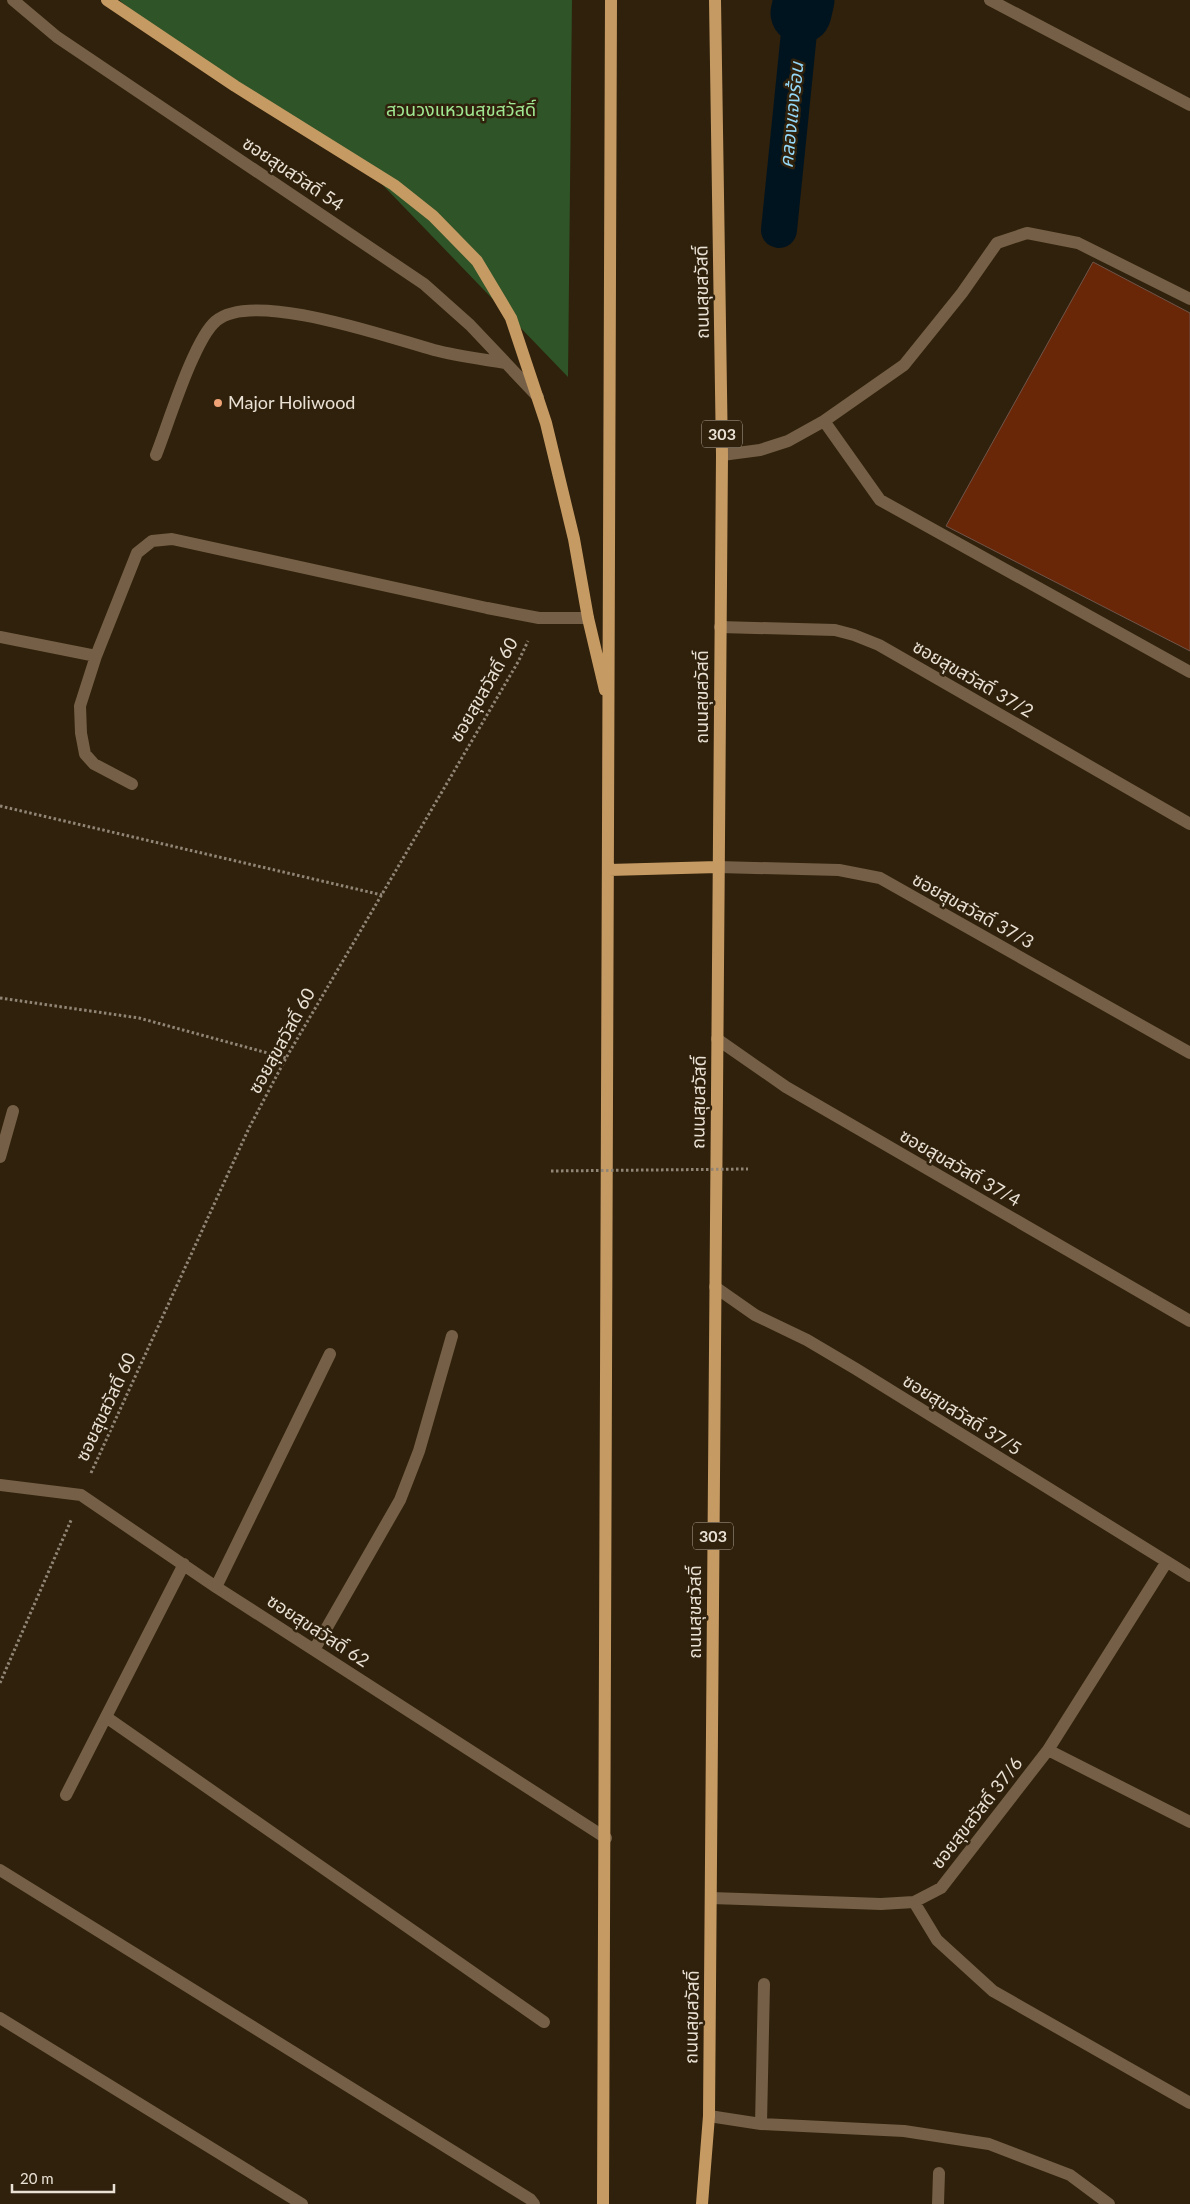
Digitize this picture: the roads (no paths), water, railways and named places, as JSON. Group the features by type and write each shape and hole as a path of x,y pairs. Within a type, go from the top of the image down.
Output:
{"main road":[{"path":"107,0 235,86 394,185 433,216 477,261 511,318 546,423 574,539 588,618 610,711"},
{"path":"603,2204 606,1838 611,0"},
{"name":"ถนนสุขสวัสดิ์","path":"702,2204 709,2116 722,455 715,0"},
{"path":"609,870 718,867"}],"street":[{"name":"ซอยสุขสวัสดิ์ 54","path":"13,0 57,37 424,284 470,325 538,397"},
{"path":"990,0 1190,105"},
{"path":"722,455 760,450 788,441 824,421 904,365 962,294 997,243 1026,233 1078,242 1190,299"},
{"path":"156,455 198,347 216,321 233,312 266,310 318,318 436,350 505,363"},
{"path":"824,421 880,500 1190,672"},
{"path":"132,784 94,764 85,754 81,733 80,706 96,656 137,553 152,541 172,539 539,618 588,618"},
{"name":"ซอยสุขสวัสดิ์ 37/2","path":"720,627 835,630 854,635 878,645 1190,824"},
{"path":"0,637 96,656"},
{"name":"ซอยสุขสวัสดิ์ 37/3","path":"718,867 839,870 880,878 1190,1053"},
{"name":"ซอยสุขสวัสดิ์ 37/4","path":"717,1039 786,1087 1190,1320"},
{"path":"0,1157 13,1112"},
{"name":"ซอยสุขสวัสดิ์ 37/5","path":"715,1287 755,1315 807,1340 856,1369 1166,1563 1190,1576"},
{"path":"314,1650 400,1500 419,1451 452,1336"},
{"path":"216,1586 330,1354"},
{"name":"ซอยสุขสวัสดิ์ 62","path":"0,1485 81,1495 216,1586 606,1838"},
{"name":"ซอยสุขสวัสดิ์ 37/6","path":"711,1898 881,1904 914,1902 941,1888 1048,1750 1166,1563"},
{"path":"66,1795 184,1564"},
{"path":"106,1717 544,2022"},
{"path":"1048,1750 1190,1822"},
{"path":"0,1870 534,2204"},
{"path":"914,1902 937,1940 993,1991 1190,2103"},
{"path":"761,2124 764,1984"},
{"path":"0,2018 302,2204"},
{"path":"709,2116 761,2124 904,2131 989,2144 1070,2175 1109,2204"},
{"path":"938,2204 939,2173"}],"waterway":[{"name":"คลองแจงร้อน","path":"801,13 804,0"},
{"name":"คลองแจงร้อน","path":"779,230 801,13"}],"place":[{"name":"Major Holiwood","path":"218,403"}],"park label":[{"name":"สวนวงแหวนสุขสวัสดิ์","path":"461,110"}]}
